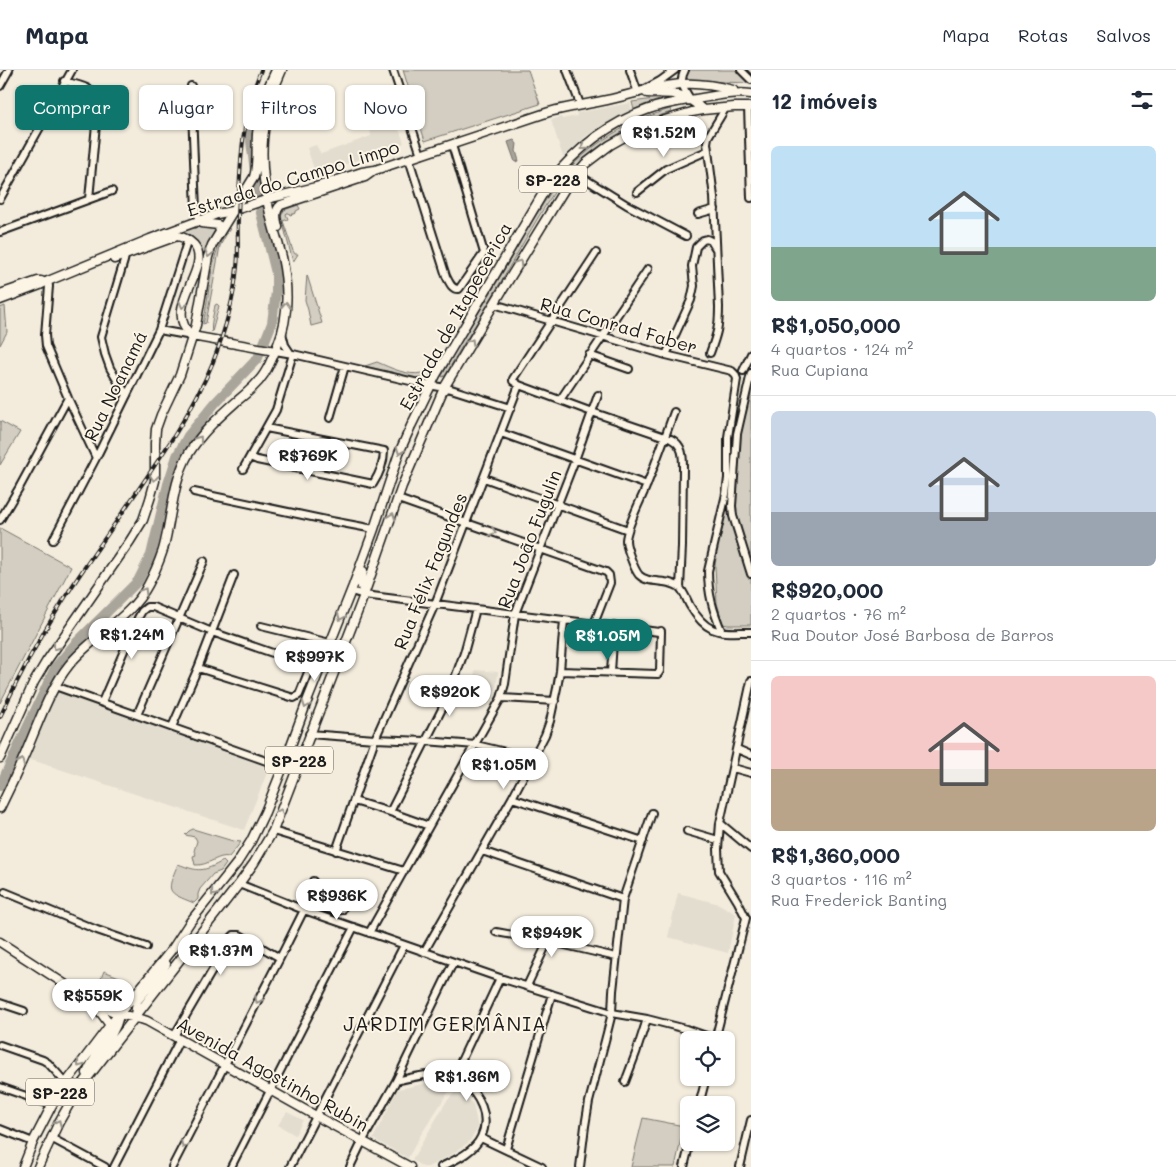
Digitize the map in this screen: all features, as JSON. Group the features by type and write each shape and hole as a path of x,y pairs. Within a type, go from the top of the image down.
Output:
{"main road":[{"path":"0,758 34,682 130,541 142,520 155,481 156,430 180,375 196,325 208,257 212,245 250,185 256,170 259,116 268,85 276,70"},
{"path":"282,70 269,104 262,140 267,200 282,258"},
{"name":"Estrada do Campo Limpo","path":"0,300 124,253 150,239 217,214 232,212 362,172 375,170 550,112 580,104 604,101 661,87 682,84 704,85 742,92"},
{"name":"Estrada de Itapecerica","path":"22,1167 52,1105 66,1083 172,948 247,848 265,812 351,591 382,508 399,453 430,385 549,184 578,151 603,132 650,108 727,93 742,92 751,94"},
{"name":"Estrada do Campo Limpo","path":"638,93 678,95 690,99 703,110"},
{"name":"Estrada de Itapecerica","path":"38,1167 59,1122 75,1094 239,884 273,832 364,595 398,499 444,388 567,185 585,164 610,145 635,131 658,122 703,110 749,107"},
{"path":"0,808 55,686 69,665 84,649 131,609 148,586 160,558 176,489 188,454 200,436 264,375 282,334 285,319 286,291 276,215 278,208 284,204 365,177 375,170"},
{"path":"199,221 201,223 218,225 220,231"},
{"path":"124,253 172,238 181,237 188,240 195,246 199,260 181,311 183,324 187,332 192,336 275,351"},
{"name":"Estrada do Campo Limpo","path":"0,294 38,281 48,281"},
{"path":"364,595 361,578 375,541 383,511 382,508"},
{"path":"0,942 94,1003 110,1025"},
{"path":"134,1018 137,1001 166,964 172,948"},
{"name":"Avenida Agostinho Rubin","path":"94,1003 119,1014 147,1021 410,1167"},
{"path":"84,1082 94,1059 117,1026 119,1014"}],"street":[{"path":"0,86 9,70"},
{"path":"0,199 72,70"},
{"path":"393,70 421,155"},
{"path":"567,70 580,104"},
{"path":"630,70 638,93 675,70"},
{"path":"685,70 681,78 682,84 690,99"},
{"path":"745,71 751,80"},
{"path":"64,82 91,89 96,95 98,103 89,199"},
{"path":"749,107 751,198"},
{"path":"710,352 719,325 715,209 707,143 708,137 725,108"},
{"path":"193,130 196,210 199,221"},
{"path":"409,159 446,276 454,288 459,289 484,253 452,145"},
{"path":"637,192 666,169 707,151"},
{"path":"577,174 686,236"},
{"path":"1,230 112,191"},
{"path":"698,214 715,209"},
{"path":"666,355 691,300 694,286 692,266 696,247 702,240 707,239 711,241 717,250"},
{"name":"Rua Noanamá","path":"53,540 160,330 188,240"},
{"path":"124,253 101,337 110,368 127,395"},
{"path":"551,322 596,253"},
{"path":"560,400 648,269"},
{"path":"48,281 46,346 96,458"},
{"name":"Rua Conrad Faber","path":"494,304 666,355 732,371 735,374 737,379 728,437 726,494 708,571 710,597 718,632"},
{"name":"Rua Félix Fagundes","path":"336,851 375,740 435,604 520,385 514,382 513,378 551,322"},
{"path":"160,330 192,336"},
{"path":"242,469 276,410 290,353 285,345 282,334"},
{"path":"275,351 451,388 511,408"},
{"path":"743,371 751,354"},
{"path":"589,355 629,369"},
{"path":"330,418 345,366"},
{"path":"751,373 736,434 732,516 751,574"},
{"path":"520,385 676,441 680,446 683,460 680,588"},
{"name":"Rua João Fugulin","path":"370,933 502,698 515,614 575,460 598,395"},
{"path":"0,520 68,398"},
{"path":"674,412 647,486 628,530 627,547 639,574 647,579 675,585 680,588 696,616 706,627 718,632 751,632"},
{"path":"250,457 373,484 379,476 384,461 384,451 266,428"},
{"path":"501,433 647,486"},
{"path":"484,478 628,530"},
{"path":"194,492 374,529"},
{"path":"398,499 606,572 610,583 594,624"},
{"path":"137,715 204,561"},
{"path":"172,727 198,668 234,575"},
{"path":"351,591 364,595 661,631 660,673 560,671"},
{"path":"102,702 138,618 147,606 153,606 212,632 310,666"},
{"path":"390,812 448,697 464,653 476,609"},
{"path":"424,952 512,798 550,721 560,671 564,620"},
{"path":"261,626 330,643"},
{"path":"611,672 614,626"},
{"path":"198,668 296,698 318,647"},
{"path":"717,1031 748,920 719,871 718,840 751,681"},
{"path":"55,686 283,767"},
{"path":"502,698 555,701"},
{"path":"310,734 375,740 476,744 510,753 531,762"},
{"path":"737,749 751,755"},
{"path":"733,768 751,773"},
{"path":"512,798 643,840"},
{"path":"354,801 429,826"},
{"path":"580,1167 589,1102 612,1013 623,898 652,813"},
{"path":"720,823 751,849"},
{"path":"687,831 718,840"},
{"path":"273,832 404,871"},
{"path":"482,851 623,898"},
{"path":"172,1167 304,910 313,881"},
{"path":"239,884 304,910 453,963 612,1013 647,1019 692,1031"},
{"path":"5,892 97,930 146,947"},
{"path":"306,901 331,910 340,911 344,908 348,894"},
{"path":"527,986 557,922"},
{"path":"231,1167 354,927"},
{"path":"496,932 548,941 616,957"},
{"path":"114,1167 177,1038 234,936 240,936 280,958"},
{"path":"290,1167 404,945"},
{"path":"350,1167 396,1081 453,963"},
{"path":"454,1076 500,978"},
{"path":"506,1149 552,994"},
{"path":"0,1003 24,1011"},
{"path":"625,1082 647,1019"},
{"path":"0,1046 43,1060 66,1083"},
{"path":"396,1081 417,1076 454,1076 469,1087 479,1099 484,1116 481,1138 467,1152 441,1167"},
{"path":"0,1087 52,1105"},
{"path":"740,1167 751,1120"},
{"path":"0,1129 33,1142"},
{"path":"51,1138 105,1167"},
{"path":"481,1138 542,1167"},
{"path":"684,1167 688,1151"},
{"path":"742,1158 751,1152"}],"shaded area":[{"path":"403,70 528,70 540,104 425,141 422,130 425,130 425,85 408,85"},
{"path":"688,70 735,70 749,83 694,81 687,77"},
{"path":"662,99 634,110 632,102"},
{"path":"630,103 632,110 586,136 563,157 551,120 577,116 576,113"},
{"path":"670,109 671,112 645,121 608,140 568,174 543,210 445,376 442,377 456,349 533,220 564,175 576,162 604,139 636,122"},
{"path":"370,130 399,130 404,143 316,175 307,148 316,145 321,154 371,136"},
{"path":"514,140 517,144 516,151 519,161 515,162 508,142"},
{"path":"298,205 300,209 290,215 287,213 288,219 283,221 293,251 295,254 298,254 293,262 281,216 284,210"},
{"path":"207,226 216,228 203,259 201,249 196,241 185,233 180,232"},
{"path":"228,228 230,229 220,246 206,323 203,324 213,263 222,240"},
{"path":"307,275 322,323 311,326 305,300"},
{"path":"215,305 219,306 212,332 212,319"},
{"path":"5,306 7,332 0,345 0,308"},
{"path":"377,362 405,372 422,373 427,378 422,379 365,366"},
{"path":"751,373 751,625 728,625 723,624 717,603 715,566 718,542 730,487 736,439"},
{"path":"0,421 20,432 0,465"},
{"path":"0,528 71,567 0,703"},
{"path":"475,670 498,672 496,690 473,687"},
{"path":"55,690 269,768 244,830 28,760"},
{"path":"193,829 241,842 229,857 221,857 205,864 195,865 193,856 196,855 194,851 197,841 195,837 185,835"},
{"path":"223,861 226,864 221,871 213,874 200,889 198,899 194,903 178,896 171,890 170,886 178,864 201,870"},
{"path":"678,893 719,904 736,914 728,953 668,937"},
{"path":"104,971 129,981 115,1005 106,998 104,1000 94,991"},
{"path":"429,1083 453,1085 408,1158 373,1139 398,1089"},
{"path":"457,1090 473,1104 478,1128 469,1142 451,1155 428,1167 423,1167 412,1160 446,1102"},
{"path":"287,1112 303,1120 295,1135 278,1125"},
{"path":"643,1118 680,1125 680,1144 675,1167 631,1167"}],"waterway":[{"path":"249,130 261,213 276,273 276,292 272,323 264,343"},
{"path":"0,786 55,668 75,644 138,581 151,555 168,484 177,456 188,436 216,402 258,358 261,349"}],"railway":[{"path":"0,717 29,659 53,618 82,571 183,422 213,362 225,327 234,291 238,261 239,199 245,124 254,88 261,70"}],"district":[{"name":"JARDIM GERMÂNIA","path":"445,1023"}]}
